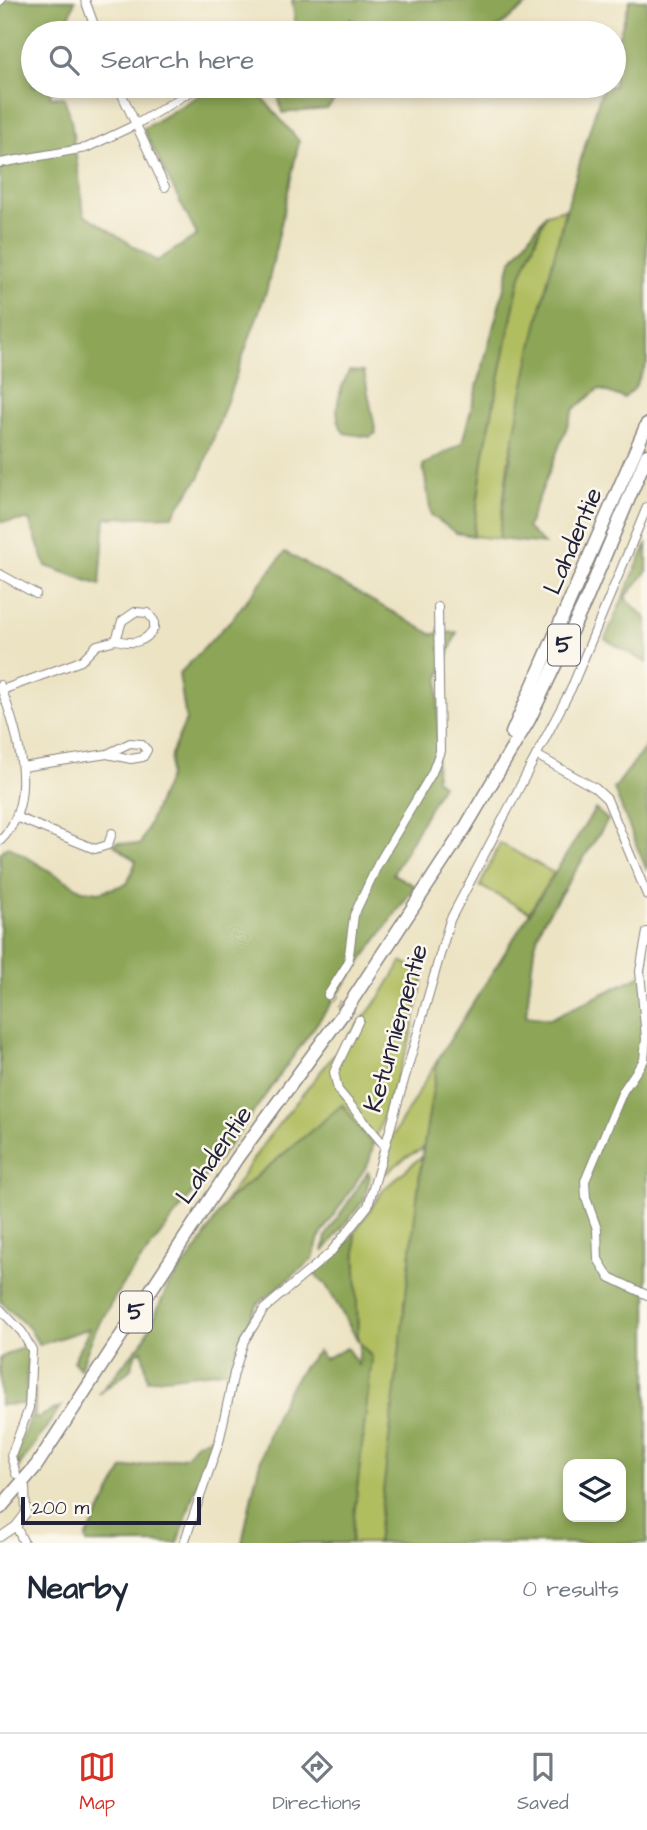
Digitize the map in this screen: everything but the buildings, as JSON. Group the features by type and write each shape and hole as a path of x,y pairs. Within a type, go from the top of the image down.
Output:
{"highway":[{"name":"Lahdentie","path":"466,828 520,717 647,424"},
{"name":"Lahdentie","path":"0,1508 36,1466 237,1158 348,1008 466,828 529,720 587,598 647,456"}],"street":[{"path":"85,0 93,21"},
{"path":"123,98 165,187"},
{"path":"0,163 86,148 135,125 180,98"},
{"name":"Ketunniementie","path":"184,1543 219,1442 244,1341 264,1309 330,1253 368,1206 376,1187 384,1145 421,1030 450,920 538,756 600,625 647,508"},
{"path":"0,573 36,594"},
{"path":"328,995 348,963 354,915 378,864 432,774 440,751 438,607"},
{"path":"0,841 16,817 21,798 22,767 1,687 81,662 97,645 116,640 131,643 144,640 155,628 155,621 148,613 135,612 122,621 116,640"},
{"path":"22,767 107,754"},
{"path":"538,756 596,788 607,799 647,895"},
{"path":"16,817 95,849 108,845 112,833"},
{"path":"647,932 640,971 646,1039 644,1060 623,1091 585,1181 586,1198 597,1229 598,1259 608,1276 647,1295"},
{"path":"359,1020 334,1072 338,1090 384,1145"},
{"path":"0,1309 22,1332 32,1350 29,1408 11,1456 16,1474"},
{"path":"0,1537 16,1526 28,1505 25,1487"},
{"path":"16,1526 24,1543"}],"green space":[{"path":"0,0 75,0 68,21 21,21 21,98 64,98 71,120 84,214 157,261 197,235 143,129 195,98 262,98 299,141 267,289 200,476 172,516 105,518 100,585 46,566 29,520 0,522"},
{"path":"292,0 533,0 506,21 295,21"},
{"path":"630,0 647,0 647,363 634,389 624,398 599,389 574,409 527,528 544,544 499,539 516,424 540,310 570,197 599,98 626,98 626,21 624,21"},
{"path":"279,98 336,98 327,109 282,113"},
{"path":"565,209 508,463 499,539 473,536 484,453 519,281 546,214"},
{"path":"546,214 519,281 484,453 473,536 456,533 431,515 423,465 462,443 511,262"},
{"path":"349,371 364,372 376,433 370,437 344,433 340,426 338,402"},
{"path":"647,543 647,571 625,598 647,619 647,663 605,639"},
{"path":"285,552 432,634 457,632 439,678 436,779 442,785 393,874 415,886 240,1131 122,1285 95,1331 80,1369 73,1361 90,1328 39,1345 29,1328 0,1301 0,853 8,846 82,890 100,892 127,884 136,861 114,845 116,842 140,845 169,776 171,754 186,720 179,674 231,620"},
{"path":"647,745 647,871 614,789"},
{"path":"595,809 608,820 541,925 534,949 526,1016 550,1019 646,973 647,948 647,1543 377,1543 422,1156 438,1059"},
{"path":"500,843 554,873 529,912 480,886"},
{"path":"402,961 424,974 410,1040 373,1146 343,1105 225,1202 266,1140 381,996"},
{"path":"438,1059 424,1148 406,1157 387,1173 384,1172 389,1142"},
{"path":"342,1105 373,1146 369,1162 319,1238 313,1259 258,1304 241,1334 230,1370 148,1380 142,1350 136,1354 130,1370 99,1394 144,1340 168,1286 197,1249 225,1203"},
{"path":"422,1156 378,1543 351,1543 372,1357 358,1341 355,1232 384,1189"},
{"path":"368,1172 370,1176 364,1200 323,1252 326,1236"},
{"path":"355,1232 358,1341 326,1285 313,1273 337,1255"},
{"path":"360,1343 372,1357 351,1543 242,1543 266,1440 287,1392 318,1351 324,1359 347,1348 358,1365"},
{"path":"27,1345 29,1353 25,1404 0,1405 0,1358"},
{"path":"35,1388 35,1419 60,1407 19,1467 15,1456 32,1412"},
{"path":"217,1434 178,1543 87,1543 86,1538 123,1469 186,1456 196,1443"}],"tunnel":[{"path":"328,995 359,1020"}]}
